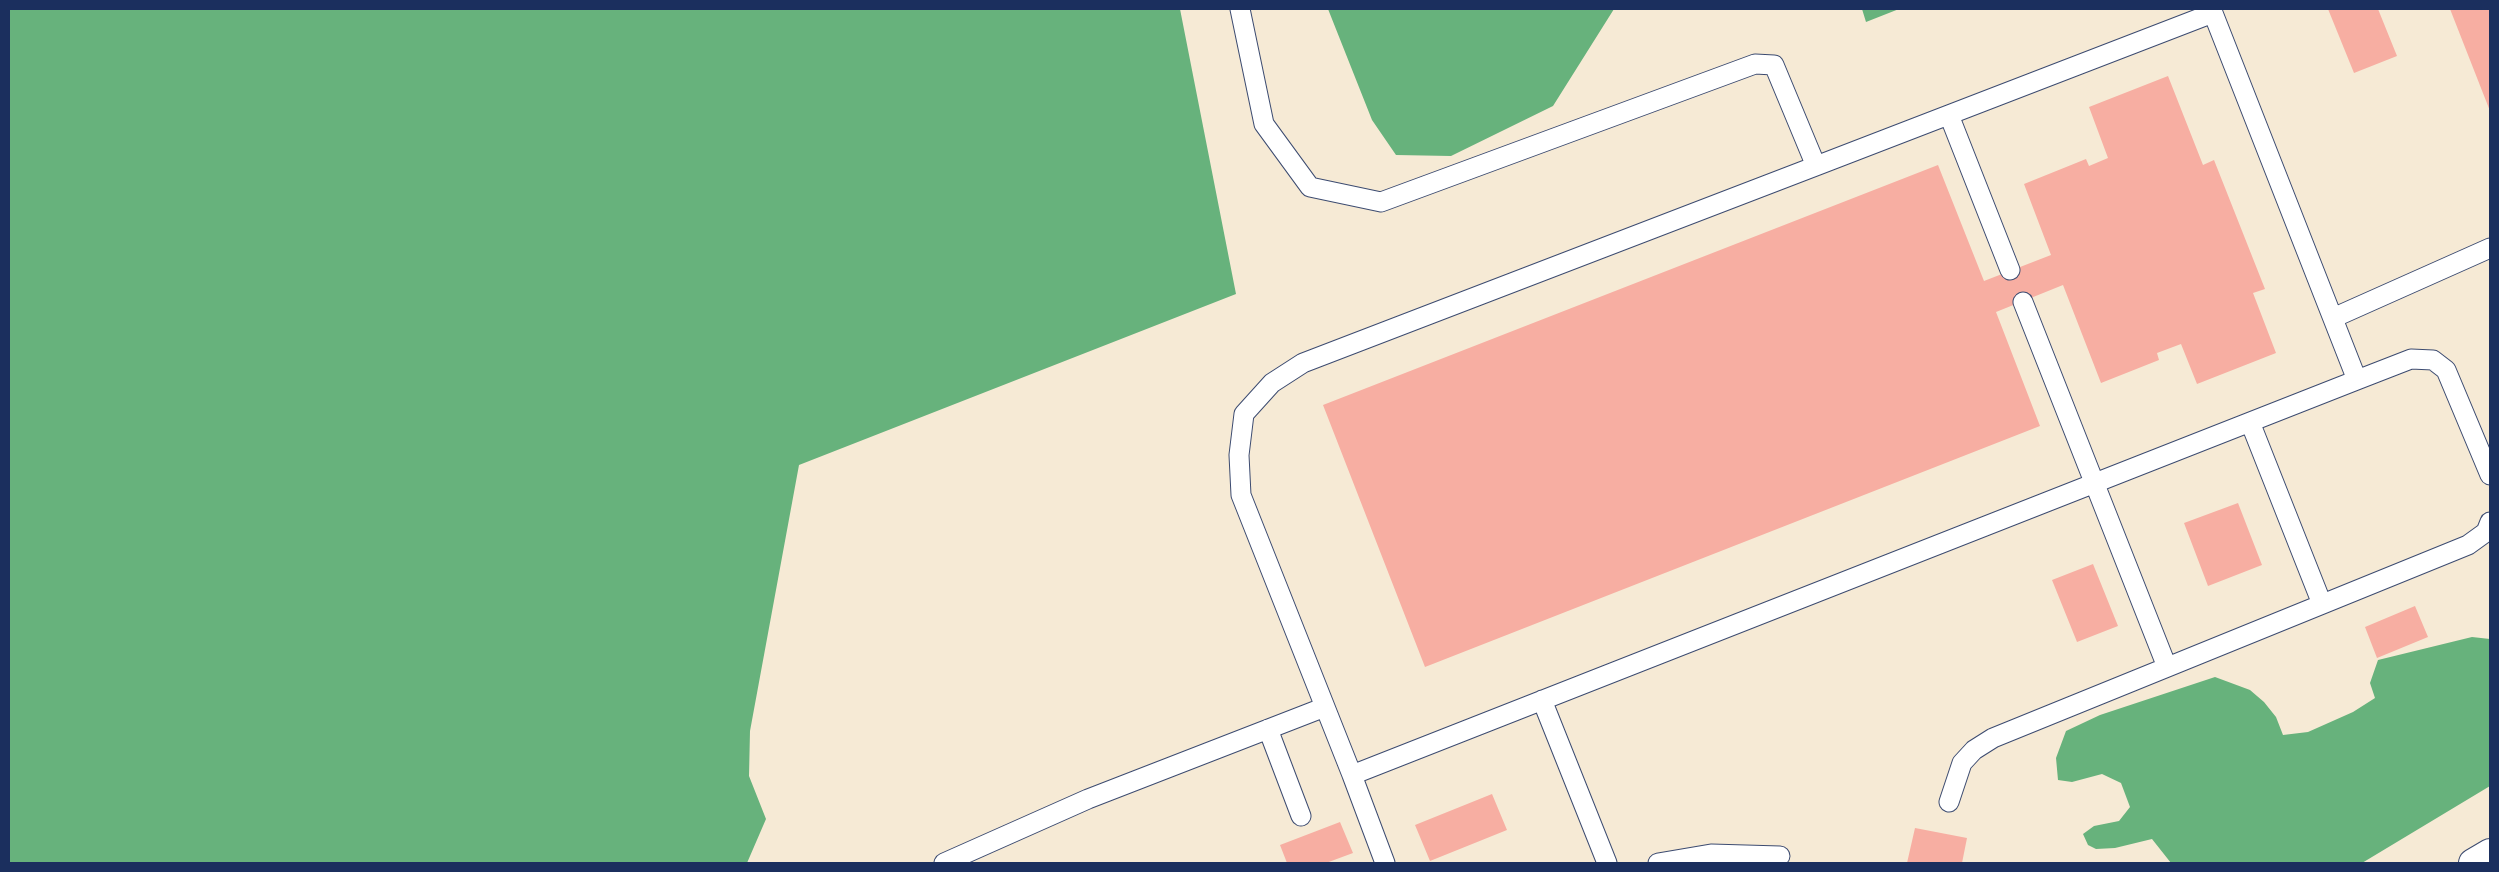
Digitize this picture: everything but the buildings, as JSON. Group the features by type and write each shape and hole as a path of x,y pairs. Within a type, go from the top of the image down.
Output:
{"street":[{"path":"2473,863 2490,853"}],"lane":[{"path":"1240,9 1264,124 1310,187 1381,202 1755,64 1774,65 1816,166"},
{"path":"1385,863 1352,774 1241,495 1239,455 1244,414 1272,383 1303,363 2213,13 2357,380"},
{"path":"1949,115 2010,270"},
{"path":"2332,318 2490,248"},
{"path":"2023,302 2167,667"},
{"path":"1352,774 2411,359 2433,360 2446,370 2490,475"},
{"path":"2250,422 2322,604"},
{"path":"1949,802 1962,762 1974,750 1993,738 2468,545 2486,532 2490,522"},
{"path":"1542,700 1607,863"},
{"path":"944,863 1088,800 1325,707"},
{"path":"1268,730 1301,816"},
{"path":"1658,863 1711,854 1780,856"}],"green space":[{"path":"9,9 1180,9 1236,294 799,465 750,731 749,776 766,819 747,863 9,863"},
{"path":"1328,9 1614,9 1553,106 1451,156 1396,155 1372,120"},
{"path":"1862,9 1899,9 1866,22"},
{"path":"2472,637 2490,639 2490,786 2362,863 2171,863 2152,839 2115,848 2096,849 2088,845 2083,834 2094,826 2119,821 2130,807 2121,783 2102,774 2072,782 2058,780 2056,758 2066,731 2100,715 2215,677 2250,690 2264,702 2276,717 2283,735 2308,732 2353,712 2375,698 2370,683 2378,660"}]}
